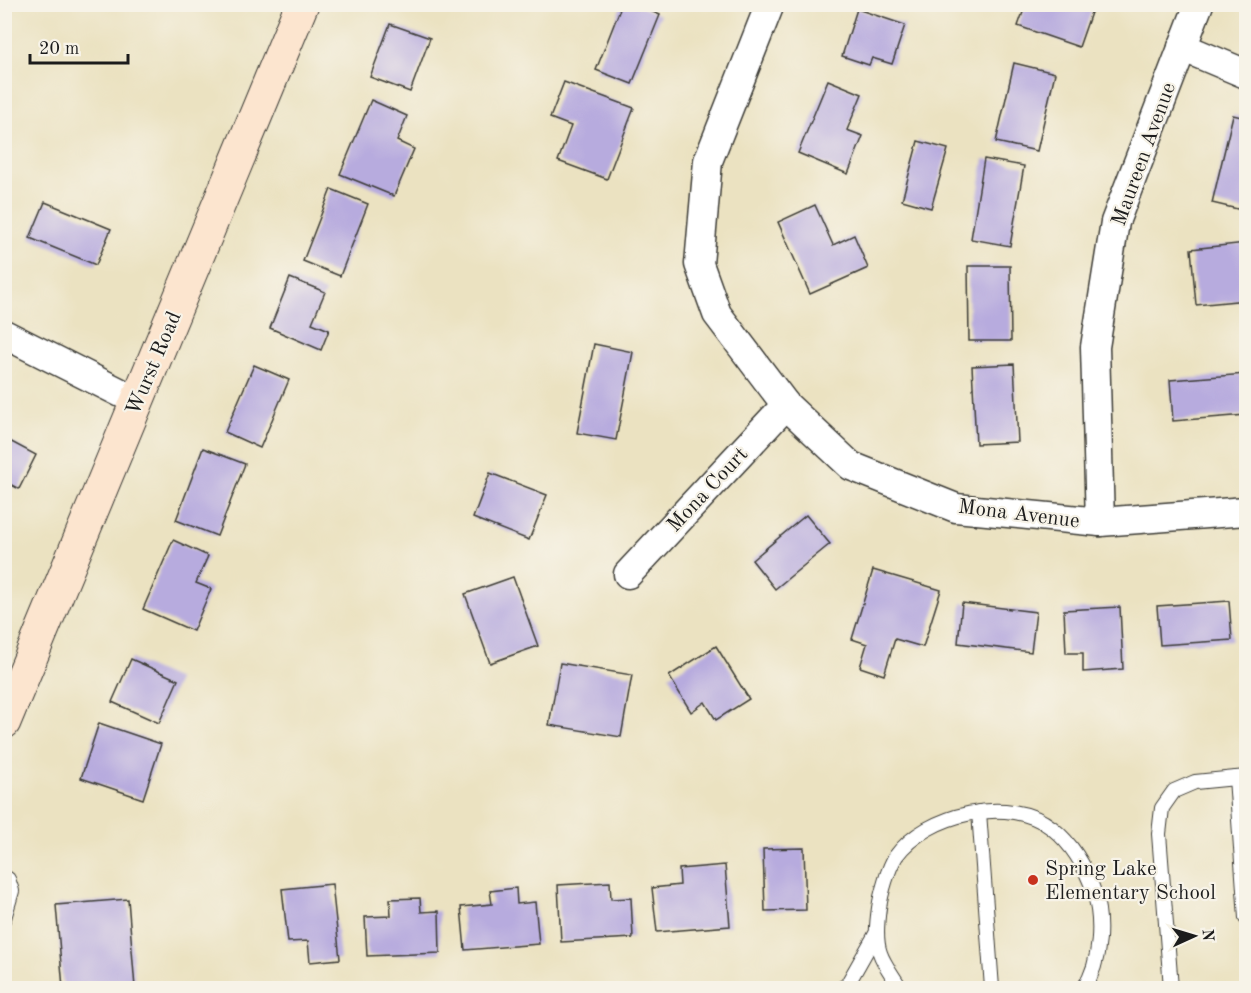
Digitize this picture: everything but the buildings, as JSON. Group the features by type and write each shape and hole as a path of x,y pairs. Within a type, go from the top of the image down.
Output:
{"street":[{"name":"Wurst Road","path":"4,722 14,675 138,401 302,4"},
{"name":"Mona Avenue","path":"770,4 708,161 699,264 717,314 786,405 851,466 956,508 1100,522 1246,511"},
{"name":"Maureen Avenue","path":"1100,522 1095,347 1115,222 1199,4"},
{"path":"1182,47 1246,74"},
{"path":"4,334 138,401"},
{"name":"Mona Court","path":"628,574 786,405"}],"lane":[{"path":"1171,988 1159,834 1162,808 1174,791 1196,782 1241,778 1246,918"},
{"path":"900,988 879,952 878,932 880,895 896,856 918,836 943,820 979,812 1005,811 1032,817 1051,827 1066,841 1088,874 1098,903 1098,949 1090,978 1084,988"},
{"path":"979,812 993,988"},
{"path":"4,877 8,879 12,891 4,918"},
{"path":"842,988 847,985 878,932"}],"place":[{"name":"Spring Lake Elementary School","path":"1033,880"}]}
